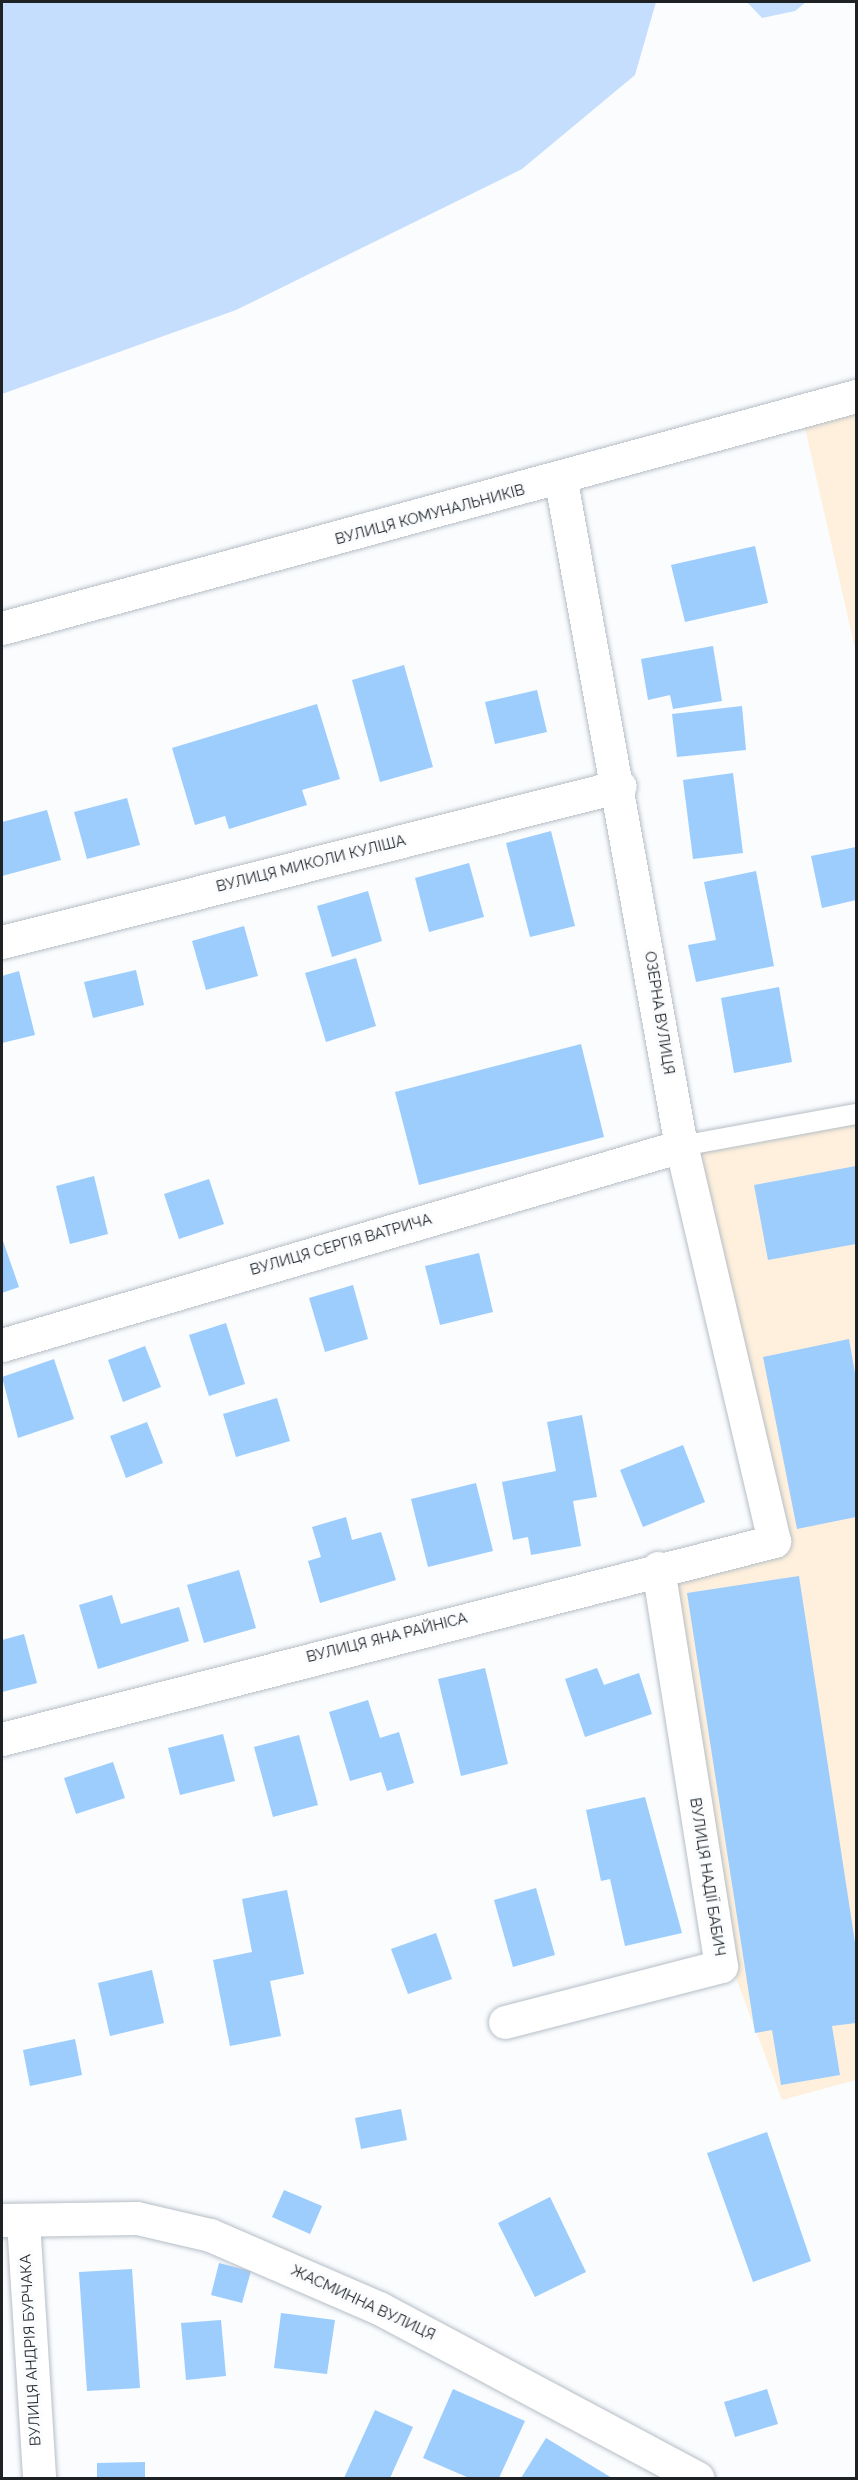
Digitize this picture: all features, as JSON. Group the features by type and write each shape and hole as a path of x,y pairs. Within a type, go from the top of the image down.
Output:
{"street":[{"name":"ВУЛИЦЯ КОМУНАЛЬНИКІВ","path":"2,628 561,481 856,396"},
{"name":"ОЗЕРНА ВУЛИЦЯ","path":"561,481 620,786 681,1146 774,1541"},
{"name":"ВУЛИЦЯ МИКОЛИ КУЛІША","path":"2,942 620,786"},
{"name":"ВУЛИЦЯ СЕРГІЯ ВАТРИЧА","path":"2,1345 681,1146"},
{"name":"ВУЛИЦЯ ЯНА РАЙНІСА","path":"2,1739 658,1568 774,1541"},
{"name":"ВУЛИЦЯ НАДІЇ БАБИЧ","path":"505,2022 721,1966 658,1568"},
{"name":"ЖАСМИННА ВУЛИЦЯ","path":"12,2220 137,2218 210,2235 380,2308 698,2478"},
{"name":"ВУЛИЦЯ АНДРІЯ БУРЧАКА","path":"12,2220 39,2478"}],"lane":[{"path":"681,1146 856,1114"}],"shaded area":[{"path":"856,404 856,653 803,419"},
{"path":"856,1119 856,2080 782,2100 737,1981 665,1573 780,1544 691,1149"}],"water":[{"path":"2,2 656,2 635,75 522,169 236,310 2,394"},
{"path":"747,2 806,2 795,11 762,18"}],"building":[{"path":"755,546 768,603 685,622 671,565"},
{"path":"713,646 722,701 673,709 670,695 648,700 641,659"},
{"path":"404,665 433,767 380,782 352,680"},
{"path":"537,690 547,732 495,744 485,702"},
{"path":"317,704 340,779 302,790 307,805 229,829 225,816 195,825 172,748"},
{"path":"742,706 746,750 677,757 672,714"},
{"path":"733,773 743,853 693,859 683,780"},
{"path":"127,798 140,845 87,859 74,812"},
{"path":"47,810 61,860 2,876 2,822"},
{"path":"551,831 575,926 530,937 506,843"},
{"path":"856,847 856,900 822,908 811,856"},
{"path":"469,863 484,917 429,932 415,878"},
{"path":"756,871 774,966 696,982 688,945 716,940 704,882"},
{"path":"368,891 382,941 332,957 317,906"},
{"path":"244,926 258,976 206,990 192,941"},
{"path":"356,958 376,1026 326,1042 305,973"},
{"path":"136,970 144,1005 93,1018 84,982"},
{"path":"19,971 35,1035 2,1043 2,976"},
{"path":"779,987 792,1062 734,1073 721,998"},
{"path":"581,1044 604,1137 419,1185 395,1092"},
{"path":"856,1166 856,1244 768,1260 754,1185"},
{"path":"94,1176 108,1234 70,1244 56,1186"},
{"path":"209,1179 224,1224 179,1239 164,1194"},
{"path":"2,1238 19,1287 2,1293"},
{"path":"479,1253 493,1312 440,1325 425,1266"},
{"path":"353,1285 368,1339 325,1352 309,1298"},
{"path":"226,1323 245,1384 209,1396 189,1335"},
{"path":"849,1339 856,1379 856,1517 797,1529 763,1357"},
{"path":"145,1346 161,1387 123,1402 108,1360"},
{"path":"54,1359 74,1419 18,1438 2,1377"},
{"path":"277,1398 290,1441 236,1457 223,1414"},
{"path":"582,1415 597,1497 573,1501 581,1546 531,1555 528,1537 513,1540 502,1482 556,1471 547,1422"},
{"path":"147,1422 163,1463 126,1478 110,1436"},
{"path":"683,1445 705,1502 643,1527 620,1470"},
{"path":"476,1483 493,1551 428,1567 411,1499"},
{"path":"346,1517 352,1540 381,1532 396,1580 320,1603 308,1561 321,1557 312,1527"},
{"path":"239,1570 256,1628 204,1643 187,1585"},
{"path":"799,1576 856,1949 856,2023 832,2026 840,2075 781,2085 772,2030 755,2033 687,1593"},
{"path":"112,1595 121,1624 179,1607 189,1641 98,1669 79,1605"},
{"path":"24,1634 37,1683 2,1692 2,1640"},
{"path":"485,1668 508,1764 461,1776 438,1679"},
{"path":"597,1668 604,1685 639,1673 652,1714 585,1737 565,1679"},
{"path":"368,1700 380,1738 399,1732 414,1783 387,1791 381,1772 350,1781 329,1712"},
{"path":"223,1734 235,1781 180,1795 168,1748"},
{"path":"299,1735 318,1805 273,1817 254,1747"},
{"path":"113,1762 125,1798 76,1814 64,1778"},
{"path":"645,1797 682,1933 625,1946 610,1879 601,1881 586,1810"},
{"path":"536,1888 555,1955 513,1967 494,1900"},
{"path":"287,1890 304,1974 270,1981 281,2036 230,2046 213,1960 252,1952 242,1899"},
{"path":"436,1933 452,1979 408,1994 391,1949"},
{"path":"152,1970 164,2023 110,2036 98,1983"},
{"path":"75,2039 82,2075 30,2086 23,2050"},
{"path":"401,2109 407,2140 361,2149 355,2118"},
{"path":"767,2132 811,2261 753,2282 707,2153"},
{"path":"284,2190 322,2206 310,2234 272,2217"},
{"path":"550,2197 586,2272 535,2297 498,2223"},
{"path":"219,2263 251,2271 242,2303 211,2295"},
{"path":"132,2269 140,2388 87,2391 79,2272"},
{"path":"281,2313 335,2320 327,2374 274,2368"},
{"path":"221,2320 226,2376 186,2380 181,2323"},
{"path":"453,2389 525,2421 499,2478 469,2478 423,2458"},
{"path":"767,2389 778,2424 735,2437 724,2402"},
{"path":"375,2410 413,2427 390,2478 344,2478"},
{"path":"546,2438 612,2478 521,2478"},
{"path":"145,2462 145,2478 97,2478 97,2463"}]}
